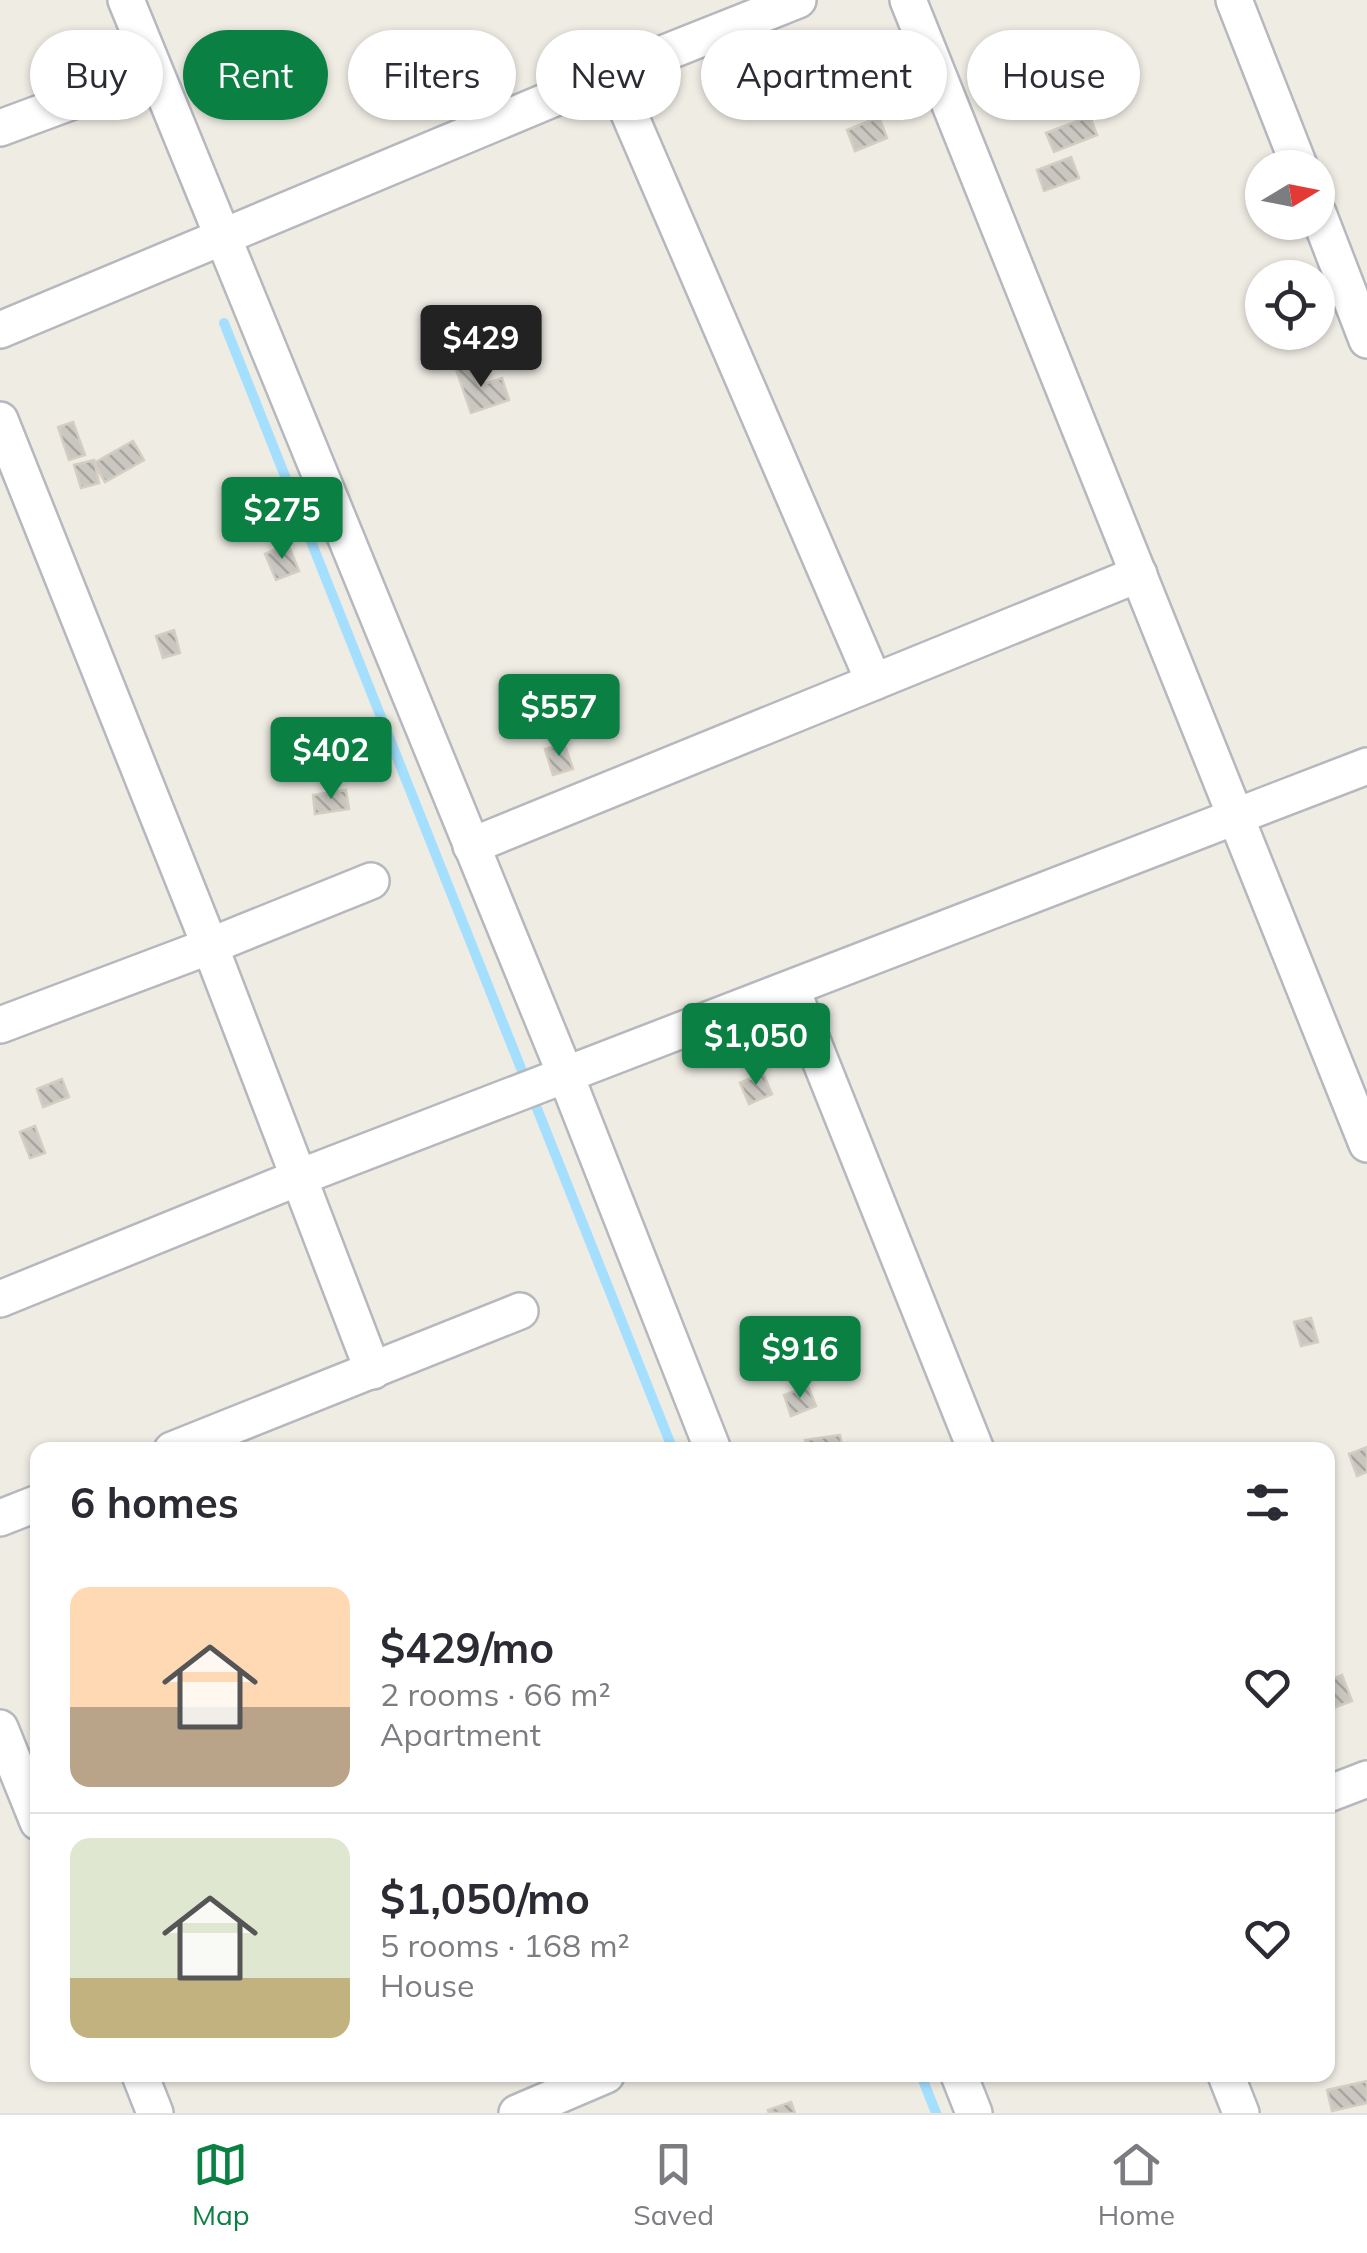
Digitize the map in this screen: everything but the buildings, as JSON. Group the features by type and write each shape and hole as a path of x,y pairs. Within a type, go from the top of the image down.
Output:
{"street":[{"path":"126,0 138,30"},
{"path":"681,47 798,0"},
{"path":"908,0 1367,1144"},
{"path":"1234,0 1293,150"},
{"path":"163,93 566,1076 709,1442"},
{"path":"0,330 536,106"},
{"path":"0,128 30,117"},
{"path":"632,120 874,682"},
{"path":"1328,240 1367,340"},
{"path":"0,420 210,946 373,1371"},
{"path":"471,846 1138,574"},
{"path":"0,1299 300,1177 1367,766"},
{"path":"0,1026 371,881"},
{"path":"792,990 973,1442"},
{"path":"203,1442 520,1312"},
{"path":"0,1518 30,1506"},
{"path":"0,1728 30,1802"},
{"path":"1335,1791 1367,1779"},
{"path":"143,2082 155,2113"},
{"path":"517,2113 590,2082"},
{"path":"962,2082 974,2113"},
{"path":"1229,2082 1241,2113"}],"waterway":[{"path":"224,323 670,1442"},
{"path":"924,2082 936,2113"}]}
